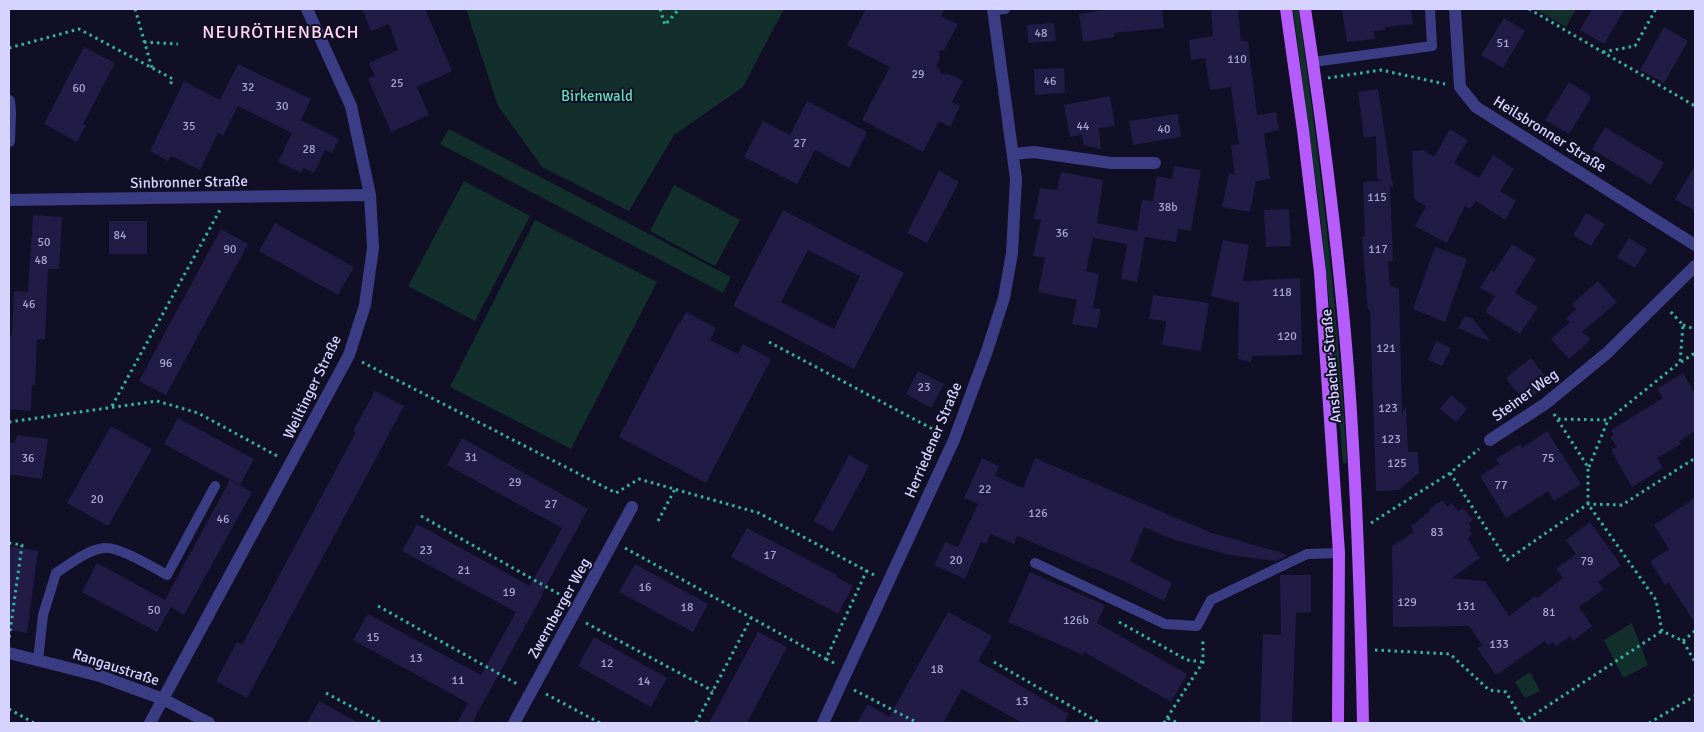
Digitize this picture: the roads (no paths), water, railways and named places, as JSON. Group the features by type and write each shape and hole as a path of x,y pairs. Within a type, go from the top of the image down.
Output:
{"main road":[{"name":"Ansbacher Straße","path":"1286,9 1306,148 1320,272 1339,553 1338,723"},
{"name":"Ansbacher Straße","path":"1305,9 1340,286 1352,427 1358,531 1363,723"}],"street":[{"name":"Weiltinger Straße","path":"150,723 292,464 349,355 367,296 373,248 370,195 351,106 308,9"},
{"name":"Herriedener Straße","path":"823,723 954,440 987,351 1004,298 1012,253 1016,179 997,9"},
{"name":"Heilsbronner Straße","path":"1455,9 1460,87 1476,107 1695,245"},
{"path":"9,101 9,141"},
{"path":"1014,154 1034,152 1111,163 1155,163"},
{"name":"Sinbronner Straße","path":"9,200 370,195"},
{"name":"Steiner Weg","path":"1490,440 1545,404 1607,353 1695,266"},
{"name":"Zwernberger Weg","path":"514,723 632,507"},
{"name":"Rangaustraße","path":"9,653 100,676 163,699 209,723"}],"lane":[{"path":"1313,62 1432,46 1430,9"},
{"path":"38,660 43,615 56,573 91,551 104,548 119,550 167,575 215,486"},
{"path":"1035,563 1164,624 1197,626 1211,600 1307,554 1339,553"}],"district":[{"name":"NEURÖTHENBACH","path":"281,32"}],"park label":[{"name":"Birkenwald","path":"597,96"}]}
